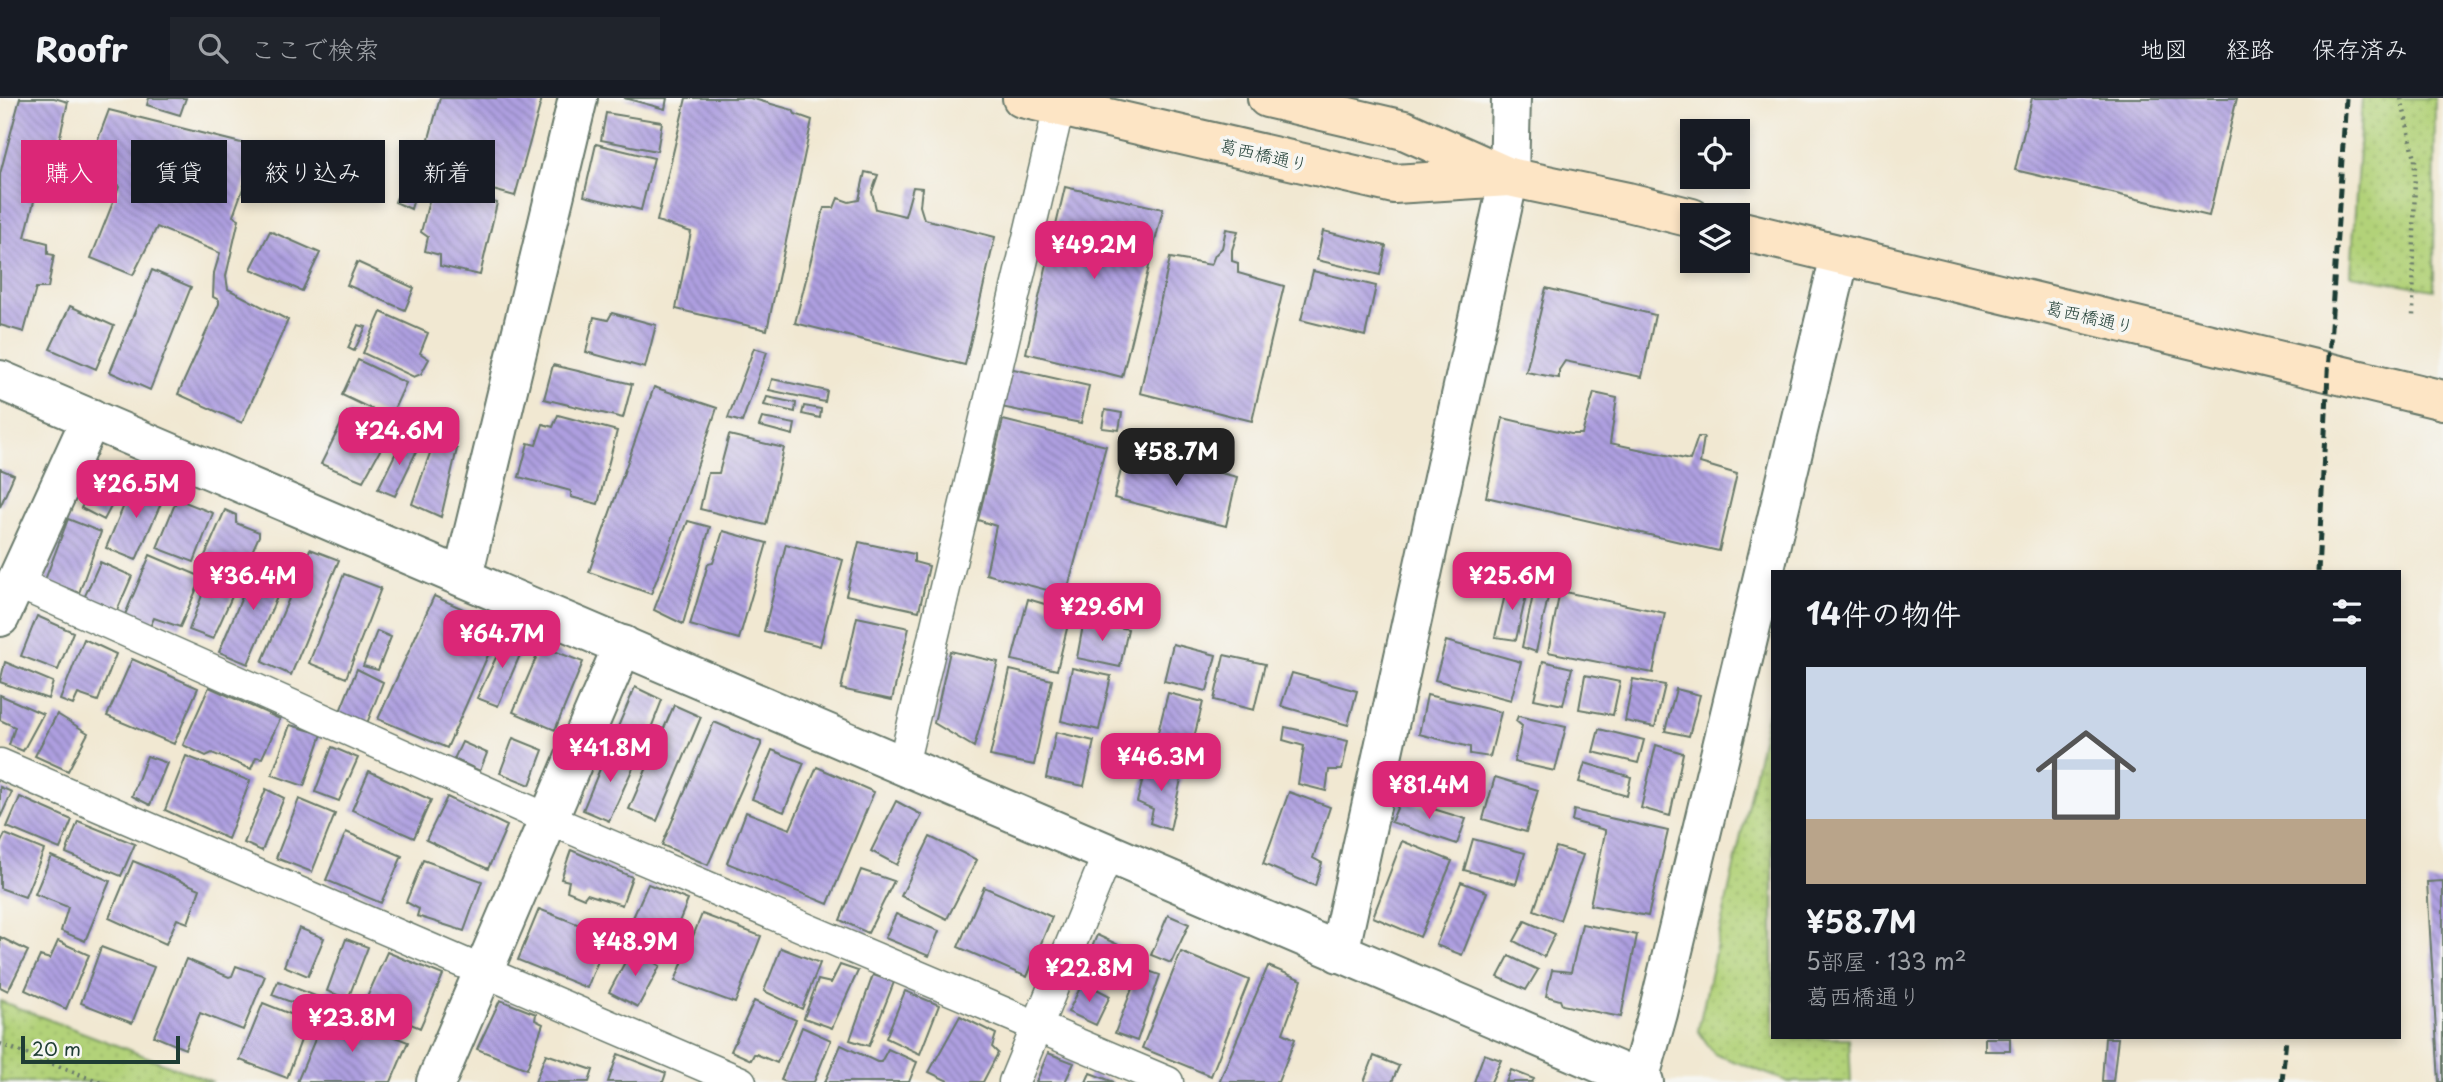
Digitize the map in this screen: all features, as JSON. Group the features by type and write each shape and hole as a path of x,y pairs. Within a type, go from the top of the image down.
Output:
{"main road":[{"name":"葛西橋通り","path":"1023,98 1394,184 1509,177"},
{"name":"葛西橋通り","path":"1267,98 1404,130 1509,177 1680,215"},
{"name":"葛西橋通り","path":"1750,233 2443,400"}],"street":[{"path":"463,576 578,98"},
{"path":"1339,953 1509,177 1511,98"},
{"path":"0,380 463,576 1628,1079 1661,1000 1840,256"},
{"path":"0,617 91,418"},
{"path":"436,1082 623,645"}],"lane":[{"path":"903,765 1059,107"},
{"path":"15,582 548,819 1168,1082"},
{"path":"0,764 741,1082"},
{"path":"1014,1082 1108,854"}],"path":[{"path":"2401,98 2415,159 2413,318"},
{"path":"0,1044 100,1082"}],"green space":[{"path":"2362,98 2435,98 2434,290 2351,275"},
{"path":"1771,699 1771,1039 1849,1039 1851,1082 1789,1082 1714,1054 1698,1030"},
{"path":"0,1001 213,1082 0,1082"}],"building":[{"path":"20,98 54,98 68,102 59,140 21,140 21,203 34,203 25,237 48,243 48,254 54,255 48,288 36,288 24,332 0,325 0,174"},
{"path":"149,98 186,98 180,115 147,105"},
{"path":"440,98 542,98 515,196 495,191 495,140 429,140"},
{"path":"624,98 667,98 665,109"},
{"path":"686,98 750,98 793,110 795,114 812,120 767,330 676,309 691,232 657,221"},
{"path":"2032,98 2237,98 2209,216 2015,170"},
{"path":"109,110 241,143 241,194 233,216 239,219 226,276 228,289 288,320 242,423 178,394 219,304 219,300 213,297 214,273 220,253 157,227 133,275 91,258 113,203 117,203 119,187 117,140 98,140"},
{"path":"606,113 662,122 657,151 601,140"},
{"path":"596,144 654,158 641,210 584,196"},
{"path":"865,172 878,175 872,192 876,209 905,216 913,187 922,188 920,206 924,219 995,237 965,365 795,323 824,208 834,208 838,198 849,202 859,200"},
{"path":"1065,187 1163,209 1122,377 1026,353"},
{"path":"399,192 399,203 413,203 411,209 395,202"},
{"path":"428,203 497,203 480,275 440,266 440,255 425,251 428,237 421,232"},
{"path":"1226,229 1238,231 1232,250 1232,261 1238,263 1238,273 1284,286 1252,421 1140,393 1170,258 1211,265 1222,248"},
{"path":"270,231 320,253 302,291 251,269"},
{"path":"1323,231 1386,246 1380,275 1317,260"},
{"path":"357,262 414,288 405,310 347,285"},
{"path":"152,270 191,287 150,390 110,372"},
{"path":"1313,271 1376,286 1365,336 1301,320"},
{"path":"1546,288 1655,315 1642,377 1565,361 1559,370 1559,378 1526,372"},
{"path":"70,306 114,326 96,369 50,349"},
{"path":"381,312 428,333 420,353 429,359 421,374 414,377 363,353"},
{"path":"612,313 656,325 645,368 586,352 594,317 608,320"},
{"path":"358,325 366,327 354,351 348,348"},
{"path":"754,348 767,352 742,422 728,418"},
{"path":"358,360 406,383 390,418 342,395"},
{"path":"553,365 632,384 623,418 544,399"},
{"path":"1009,368 1089,386 1081,423 1001,407"},
{"path":"772,379 827,391 825,402 769,390"},
{"path":"654,387 717,408 651,594 589,572"},
{"path":"1594,393 1617,398 1610,443 1690,460 1698,437 1704,437 1700,463 1737,474 1719,551 1486,497 1503,418 1571,434 1582,434"},
{"path":"767,397 796,403 795,412 764,405"},
{"path":"804,406 821,409 820,418 802,414"},
{"path":"1105,410 1122,413 1119,430 1102,428"},
{"path":"347,412 389,434 363,481 321,464"},
{"path":"558,415 617,431 598,504 571,497 571,491 519,477 528,443 536,445 543,424 553,427"},
{"path":"762,418 795,424 793,435 759,426"},
{"path":"1003,420 1106,446 1066,595 986,574 996,526 978,520"},
{"path":"729,435 784,448 766,525 700,509 708,473 719,473"},
{"path":"403,438 419,446 395,496 378,489"},
{"path":"434,442 457,449 441,517 412,504"},
{"path":"1126,450 1237,477 1226,526 1114,498"},
{"path":"103,466 126,478 104,520 81,508"},
{"path":"0,469 14,475 0,507"},
{"path":"135,479 166,492 136,560 106,548"},
{"path":"177,499 213,513 194,562 157,548"},
{"path":"225,510 236,515 236,523 259,532 259,536 213,639 189,630 210,574 200,567"},
{"path":"68,519 101,532 79,593 45,580"},
{"path":"688,521 710,527 683,624 654,610"},
{"path":"723,531 767,543 739,639 690,625 708,564 713,563"},
{"path":"859,542 914,554 914,562 929,566 919,611 846,595"},
{"path":"786,544 843,560 820,646 764,631"},
{"path":"310,549 339,560 291,675 262,662"},
{"path":"150,555 202,577 180,627 154,618 150,627 124,617"},
{"path":"257,561 287,574 248,664 219,652"},
{"path":"100,562 132,576 116,613 84,598"},
{"path":"344,574 381,588 346,678 309,663"},
{"path":"1536,581 1551,584 1536,652 1522,647"},
{"path":"1508,582 1528,587 1516,640 1495,637"},
{"path":"1560,591 1665,613 1653,673 1548,652"},
{"path":"434,596 501,626 447,748 378,719"},
{"path":"1028,599 1071,612 1057,670 1012,660"},
{"path":"37,616 73,632 58,670 21,656"},
{"path":"857,617 909,628 892,700 841,689"},
{"path":"1084,620 1128,629 1120,667 1077,658"},
{"path":"377,631 391,637 378,670 363,666"},
{"path":"507,634 526,641 498,706 477,698"},
{"path":"84,639 116,654 98,701 78,694 73,705 60,700"},
{"path":"1446,641 1521,662 1511,700 1435,680"},
{"path":"1173,644 1216,655 1207,691 1164,681"},
{"path":"541,646 583,662 555,730 513,712"},
{"path":"950,651 998,662 974,747 934,723"},
{"path":"1224,655 1265,664 1254,710 1214,700"},
{"path":"132,659 198,688 174,744 107,716"},
{"path":"1543,661 1572,668 1563,705 1534,699"},
{"path":"5,662 53,682 48,699 0,682"},
{"path":"1072,668 1111,676 1099,730 1061,721"},
{"path":"357,669 383,682 366,726 339,714"},
{"path":"1010,670 1052,680 1034,765 990,756"},
{"path":"1292,673 1357,691 1348,725 1281,706"},
{"path":"1585,675 1620,682 1613,715 1579,709"},
{"path":"1633,679 1665,685 1655,727 1625,721"},
{"path":"209,687 280,719 262,758 256,757 251,769 212,753 206,756 183,745"},
{"path":"635,687 662,700 646,741 617,729"},
{"path":"1676,689 1700,695 1689,736 1665,731"},
{"path":"1168,693 1203,702 1188,761 1153,752"},
{"path":"0,695 43,714 23,751 9,745 15,727 0,720"},
{"path":"1427,695 1501,712 1490,757 1470,754 1470,747 1419,734"},
{"path":"674,705 701,717 657,821 629,809"},
{"path":"57,714 88,733 68,771 35,756"},
{"path":"1518,716 1566,727 1555,771 1514,762 1522,726 1516,721"},
{"path":"714,722 761,742 761,745 708,865 662,845"},
{"path":"290,725 322,734 304,786 272,775"},
{"path":"1285,727 1348,741 1342,770 1329,770 1326,791 1298,784 1304,746 1283,740"},
{"path":"1599,729 1644,740 1638,763 1593,752"},
{"path":"1056,732 1094,741 1084,786 1046,778"},
{"path":"513,738 543,750 530,785 500,773"},
{"path":"462,742 487,753 480,771 454,759"},
{"path":"1656,745 1683,753 1670,816 1641,808"},
{"path":"332,747 358,758 339,801 315,792"},
{"path":"609,747 637,759 609,821 583,810"},
{"path":"772,750 804,763 784,812 752,799"},
{"path":"147,756 167,763 150,805 132,796"},
{"path":"186,756 250,781 228,839 165,810"},
{"path":"1147,763 1183,770 1170,830 1150,823 1153,809 1137,802"},
{"path":"1585,763 1631,777 1627,796 1579,782"},
{"path":"817,767 874,792 828,904 727,863 746,812 790,829"},
{"path":"369,771 431,800 414,838 352,810"},
{"path":"1495,777 1538,790 1526,832 1483,819"},
{"path":"0,787 12,792 0,818"},
{"path":"266,789 284,798 262,851 244,843"},
{"path":"1289,792 1330,807 1313,858 1322,863 1315,886 1263,864"},
{"path":"20,797 72,820 60,849 7,827"},
{"path":"447,797 507,826 488,869 426,840"},
{"path":"299,799 335,814 312,872 276,858"},
{"path":"1401,799 1466,819 1457,844 1391,822"},
{"path":"896,801 922,815 897,865 871,851"},
{"path":"1574,810 1668,831 1648,916 1590,905 1605,830 1572,821"},
{"path":"78,821 135,844 121,876 66,853"},
{"path":"346,832 402,856 381,903 326,880"},
{"path":"5,834 44,850 25,897 0,888 0,844"},
{"path":"930,837 977,860 947,919 901,896"},
{"path":"1473,839 1525,853 1516,884 1464,870"},
{"path":"1402,841 1452,861 1420,937 1373,917"},
{"path":"1556,847 1583,855 1560,920 1534,910"},
{"path":"571,850 632,877 622,905 587,894 584,898 567,891 569,881 561,879"},
{"path":"51,856 110,881 85,941 61,931 68,907 35,894"},
{"path":"423,860 482,881 464,931 417,916 419,909 406,902"},
{"path":"133,861 200,889 188,923 177,919 166,944 109,918"},
{"path":"861,870 894,881 868,933 840,920"},
{"path":"2443,881 2443,1082 2439,1082 2427,882"},
{"path":"1461,882 1487,892 1462,955 1436,945"},
{"path":"648,884 688,900 668,949 627,931"},
{"path":"984,887 1052,917 1027,977 958,947"},
{"path":"539,909 608,936 587,988 518,960"},
{"path":"702,914 761,936 735,1003 675,981"},
{"path":"896,914 939,931 929,956 885,938"},
{"path":"1168,915 1189,924 1171,963 1151,955"},
{"path":"1525,921 1555,934 1544,957 1514,941"},
{"path":"1582,924 1637,935 1621,1017 1562,1005 1560,1000 1546,996 1552,970 1571,972"},
{"path":"299,928 324,938 308,976 284,966"},
{"path":"1097,935 1134,952 1117,986 1083,969"},
{"path":"0,937 28,951 8,991 0,987"},
{"path":"346,939 368,947 348,999 327,991"},
{"path":"58,941 89,955 66,1009 25,990 40,956 50,959"},
{"path":"101,947 154,967 132,1023 81,1003"},
{"path":"781,948 820,963 802,1009 764,991"},
{"path":"632,949 660,966 638,1007 609,992"},
{"path":"387,952 443,975 420,1028 364,1004"},
{"path":"1181,952 1249,980 1211,1076 1142,1048"},
{"path":"1509,956 1538,970 1526,990 1498,977"},
{"path":"186,959 229,977 236,966 265,976 243,1030 200,1013 185,1049 154,1036"},
{"path":"840,965 858,971 832,1028 804,1018 818,980 831,983"},
{"path":"1268,966 1302,980 1283,1033 1295,1039 1278,1082 1219,1082"},
{"path":"1140,968 1160,975 1137,1041 1115,1033"},
{"path":"873,975 894,982 869,1046 850,1040"},
{"path":"278,981 323,999 318,1012 272,995"},
{"path":"1083,982 1110,996 1096,1025 1068,1012"},
{"path":"905,991 939,1005 920,1054 886,1038"},
{"path":"500,1000 536,1014 535,1020 543,1024 527,1069 477,1049"},
{"path":"754,1001 796,1020 777,1063 756,1054 751,1060 731,1051"},
{"path":"263,1003 308,1021 287,1078 240,1060"},
{"path":"327,1011 408,1042 391,1082 297,1082"},
{"path":"960,1016 996,1034 992,1047 998,1053 983,1082 950,1082 929,1072"},
{"path":"802,1027 831,1040 814,1082 786,1082 781,1080"},
{"path":"1985,1039 2010,1039 2010,1051 1985,1051"},
{"path":"2105,1039 2118,1039 2113,1081 2102,1081"},
{"path":"841,1045 877,1062 881,1062 888,1049 917,1062 909,1082 825,1082"},
{"path":"1048,1053 1074,1063 1065,1082 1036,1082"},
{"path":"546,1054 593,1070 589,1082 535,1082"},
{"path":"618,1054 666,1073 663,1082 608,1082"},
{"path":"1484,1054 1501,1060 1491,1082 1474,1082"},
{"path":"1374,1056 1399,1066 1392,1082 1364,1082"},
{"path":"1511,1070 1534,1079 1532,1082 1506,1082"},
{"path":"1090,1073 1114,1082 1086,1082"}],"railway":[{"path":"2318,570 2346,98"},
{"path":"2282,1082 2286,1039"}]}
